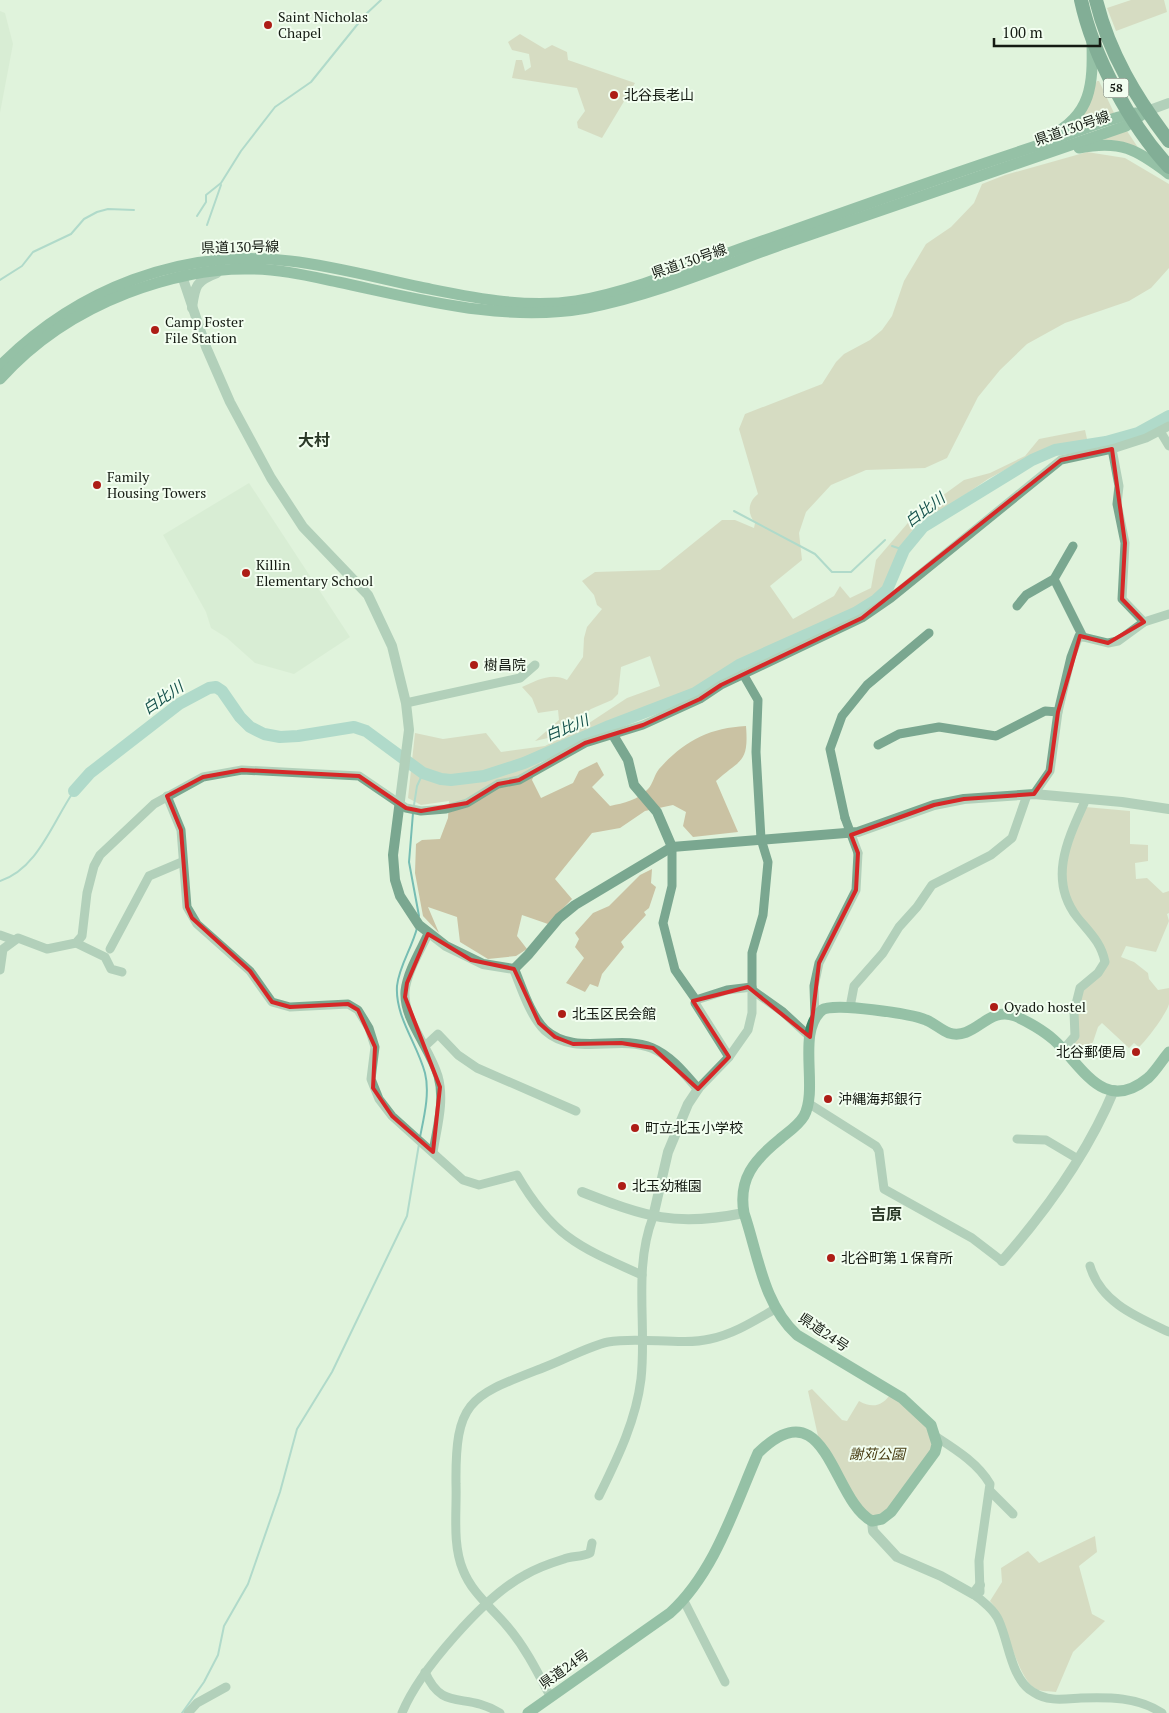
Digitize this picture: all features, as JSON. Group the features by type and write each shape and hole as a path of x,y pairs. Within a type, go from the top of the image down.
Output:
{"highway":[{"name":"58","path":"1081,0 1092,40 1133,117 1169,167"},
{"name":"58","path":"1096,0 1112,50 1147,111 1169,140"}],"main road":[{"path":"1016,158 1057,132 1079,114 1088,95 1093,74 1092,40"},
{"name":"県道130号線","path":"0,366 40,329 79,304 122,284 226,260 292,261 501,302 574,301 674,272 958,171 1016,158 1126,126 1133,117 1147,111"},
{"path":"1016,158 1110,144 1139,153 1169,174"},
{"name":"県道130号線","path":"0,380 34,346 84,312 180,271 252,269 289,272 419,299 498,311 543,313 576,310 625,298 678,281 1016,158"},
{"path":"815,1018 823,1009 831,1006 850,1007 925,1019 948,1033 966,1034 986,1019 1005,1013 1016,1016 1053,1039 1096,1086 1114,1090 1135,1086 1148,1078 1169,1052"},
{"name":"県道24号","path":"815,1018 810,1037 808,1103 799,1123 761,1156 746,1177 741,1198 744,1212 775,1309 784,1323 797,1335 902,1398 932,1426 936,1436"},
{"name":"県道24号","path":"528,1713 670,1613 684,1601 706,1570 758,1453 769,1442 783,1435 795,1433 806,1435 817,1441 859,1511 872,1521"},
{"path":"872,1521 882,1519 901,1498 935,1452 936,1436"}],"street":[{"path":"1147,111 1169,103"},
{"path":"192,309 198,283 205,277 224,269"},
{"path":"180,271 192,309 230,402 283,498 302,527 368,596 392,646 406,704 409,730 403,770 403,806 393,855 394,870 400,896 414,918 426,932 471,960 514,969"},
{"path":"76,944 82,936 86,893 94,866 100,855 138,816 167,796 203,777 242,770 359,776 403,806 421,810 446,809 466,804 498,784 519,780 585,743 613,735 700,699 721,684 862,618 891,598 1061,460 1112,449 1146,438 1169,426"},
{"path":"1160,431 1169,446"},
{"path":"1112,449 1119,486 1117,504 1125,543 1122,599 1144,622"},
{"path":"1017,606 1026,595 1054,579 1073,546"},
{"path":"1054,579 1083,637"},
{"path":"850,1007 854,986 883,953 899,927 932,885 991,855 1012,838 1030,795 1050,772 1058,712 1079,636 1108,643 1118,640 1144,622 1169,614"},
{"path":"815,1018 814,986 819,963 856,890 858,853 845,818 830,749 842,716 867,685 930,633"},
{"path":"406,704 520,678 535,665"},
{"path":"599,1496 629,1430 641,1379 642,1275 649,1227 668,1152 688,1104 698,1088 729,1057 748,1030 752,1013 752,953 764,915 768,862 761,839 756,752 758,700 743,674"},
{"path":"878,745 899,734 940,727 996,736 1045,711 1058,712"},
{"path":"613,735 628,760 634,786 656,812 672,847 672,886 663,923 669,954 675,970 696,1000 695,1003 729,1057"},
{"path":"514,969 559,918 575,905 672,847 858,832 934,806 964,799 1030,795 1086,799 1169,809"},
{"path":"167,796 180,830 187,907 192,918 250,971 272,1002 290,1007 348,1004 358,1010 368,1028 375,1047 371,1079 373,1088 392,1116 453,1172 472,1185 488,1184 517,1175 542,1214 567,1237 642,1275"},
{"path":"1063,1050 1075,1036 1074,1012 1080,988 1089,978 1098,974 1104,962 1102,951 1095,938 1069,904 1060,877 1060,869 1073,828 1086,799"},
{"path":"110,949 149,876 182,862"},
{"path":"426,932 405,989 410,1013 425,1046 440,1087 440,1113 433,1152"},
{"path":"0,934 14,940"},
{"path":"0,970 3,949 14,940 21,939 48,949 76,944 104,957 111,969 122,972"},
{"path":"514,969 539,1023 555,1037 573,1044 622,1043 653,1048 677,1065 698,1088"},
{"path":"696,1000 727,990 752,988 783,1012 810,1037"},
{"path":"425,1046 438,1034 458,1055 477,1068 576,1111"},
{"path":"808,1103 876,1146 879,1151 884,1189 972,1238 1002,1261 1030,1229 1078,1159 1102,1120 1114,1090"},
{"path":"1017,1139 1046,1140 1078,1159"},
{"path":"582,1192 653,1217 676,1220 701,1220 744,1212"},
{"path":"1090,1266 1094,1281 1120,1307 1169,1332"},
{"path":"550,1696 519,1641 486,1604 467,1579 458,1556 457,1442 464,1415 483,1394 518,1377 608,1342 709,1340 736,1331 775,1309"},
{"path":"936,1436 955,1449 985,1475 990,1484 979,1561 978,1592"},
{"path":"990,1491 1013,1514"},
{"path":"872,1521 873,1531 897,1557 978,1592 999,1619 1015,1667 1021,1680 1031,1691 1049,1699 1120,1698 1142,1703 1162,1713"},
{"path":"402,1713 425,1672 486,1604 507,1586 525,1575 564,1559 590,1553 592,1543"},
{"path":"684,1601 725,1682"},
{"path":"425,1672 433,1696 443,1706"},
{"path":"188,1713 197,1703 226,1687"},
{"path":"456,1710 482,1707 500,1713"}],"highlighted area":[{"path":"1112,449 1125,543 1122,599 1144,622 1108,643 1080,636 1058,712 1050,771 1034,794 964,799 934,805 851,835 858,853 856,890 819,963 810,1037 748,987 693,1001 729,1057 698,1089 653,1048 621,1043 573,1044 555,1037 539,1023 514,969 471,960 428,934 407,983 405,997 440,1087 433,1152 392,1116 373,1088 375,1047 358,1010 348,1004 290,1007 272,1002 250,971 192,918 187,907 181,830 167,796 203,777 242,770 359,776 406,808 421,811 467,803 498,784 519,780 585,743 643,725 700,699 721,685 862,618 1061,460"}],"shaded area":[{"path":"0,11 5,13 13,44 0,113"},
{"name":"Killin Elementary School","path":"249,483 350,637 294,674 255,663 227,638 211,628 206,612 163,535"}],"green space":[{"path":"1131,0 1164,0 1167,12 1116,31 1107,8"},
{"path":"520,34 545,49 552,45 567,52 568,60 635,83 602,138 578,128 577,122 585,111 577,88 512,78 516,60 522,60 525,71 531,67 529,54 512,50 508,42"},
{"path":"1097,81 1099,81 1115,115 1069,129"},
{"path":"1127,131 1139,149 1102,139"},
{"path":"1087,152 1125,158 1169,184 1169,268 1151,288 1129,301 1065,323 1027,344 1000,370 978,397 947,458 925,468 866,470 831,485 806,512 799,533 802,560 770,586 793,619 834,596 840,586 850,598 871,588 876,560 913,517 964,480 990,473 1025,456 1039,439 1085,430 1087,439 1035,454 988,479 912,531 899,548 887,593 874,605 847,620 752,664 689,699 569,746 540,761 532,780 541,798 573,783 579,771 597,762 604,775 592,787 610,806 620,804 644,793 650,787 659,769 668,759 688,744 709,733 746,726 746,748 741,760 716,781 738,832 693,837 683,826 686,812 673,805 645,811 620,828 592,833 555,879 572,899 548,924 522,915 517,936 527,949 516,956 488,959 460,942 457,917 428,907 439,933 423,916 415,873 416,844 422,840 440,839 448,818 449,801 421,805 408,798 415,733 443,739 486,733 501,752 545,746 586,725 627,698 660,686 650,656 621,667 618,694 612,700 591,709 548,738 535,741 559,720 558,710 538,713 532,698 522,687 550,677 567,680 583,657 584,638 587,627 602,609 597,605 594,595 582,581 595,572 660,570 722,520 735,520 754,528 755,523 752,519 750,508 752,500 758,494 739,429 745,414 822,384 836,362 844,354 870,340 882,330 892,316 904,281 926,244 951,227 974,203 982,184 1005,175"},
{"path":"1085,807 1130,811 1130,844 1148,845 1148,861 1135,863 1136,879 1147,878 1163,893 1169,891 1169,913 1167,914 1169,921 1156,952 1126,946 1121,957 1134,962 1148,973 1149,979 1158,990 1169,988 1169,1004 1165,1014 1139,1047 1134,1043 1129,1048 1102,1023 1098,1027 1093,1042 1075,1061 1063,1049 1074,1038 1079,992 1105,960 1063,887 1068,854"},
{"path":"652,869 651,883 656,887 649,908 644,912 646,915 621,942 624,947 602,974 598,987 590,984 585,992 566,983 584,958 575,947 579,939 575,933 593,913 609,906 640,875"},
{"name":"謝苅公園","path":"812,1389 842,1420 847,1421 859,1401 869,1405 877,1405 889,1397 892,1392 931,1425 937,1444 891,1512 872,1521 820,1445 808,1391"},
{"path":"1095,1536 1097,1552 1079,1566 1092,1614 1105,1621 1073,1652 1056,1692 1038,1690 1029,1683 1017,1662 1002,1622 990,1601 1002,1582 1001,1568 1028,1551 1039,1563"}],"waterway":[{"path":"197,216 206,202 206,195 221,183 241,151 275,107 311,82 365,15 381,0"},
{"path":"207,225 221,185"},
{"path":"0,280 22,266 33,252 71,234 84,219 97,212 108,209 134,210"},
{"name":"白比川","path":"74,791 90,773 179,704 209,688 216,687 222,691 240,717 250,727 264,734 280,737 298,736 354,727 366,731 423,773 441,779 451,780 484,776 524,763 609,726 695,693 739,665 855,613 876,600 887,590 904,550 923,527 1032,460 1055,450 1106,442 1138,433 1169,416"},
{"path":"734,511 815,554 832,572 851,572 885,540"},
{"path":"892,546 904,550"},
{"path":"414,805 417,786 423,773"},
{"name":"白比川","path":"0,881 13,875 35,855 74,791"},
{"path":"413,813 409,862 419,916"},
{"path":"417,928 400,971 397,997 403,1019 425,1073 426,1105 420,1137"},
{"path":"182,1713 204,1682 218,1655 224,1626 248,1584 280,1492 297,1429 332,1372 407,1216 419,1144"}],"place":[{"name":"Saint Nicholas Chapel","path":"268,25"},
{"name":"北谷長老山","path":"614,95"},
{"name":"Camp Foster File Station","path":"155,330"},
{"name":"Family Housing Towers","path":"97,485"},
{"name":"Killin Elementary School","path":"246,573"},
{"name":"樹昌院","path":"474,665"},
{"name":"Oyado hostel","path":"994,1007"},
{"name":"北玉区民会館","path":"562,1014"},
{"name":"北谷郵便局","path":"1136,1052"},
{"name":"沖縄海邦銀行","path":"828,1099"},
{"name":"町立北玉小学校","path":"635,1128"},
{"name":"北玉幼稚園","path":"622,1186"},
{"name":"北谷町第１保育所","path":"831,1258"}],"district":[{"name":"大村","path":"314,440"},
{"name":"吉原","path":"886,1214"}]}
